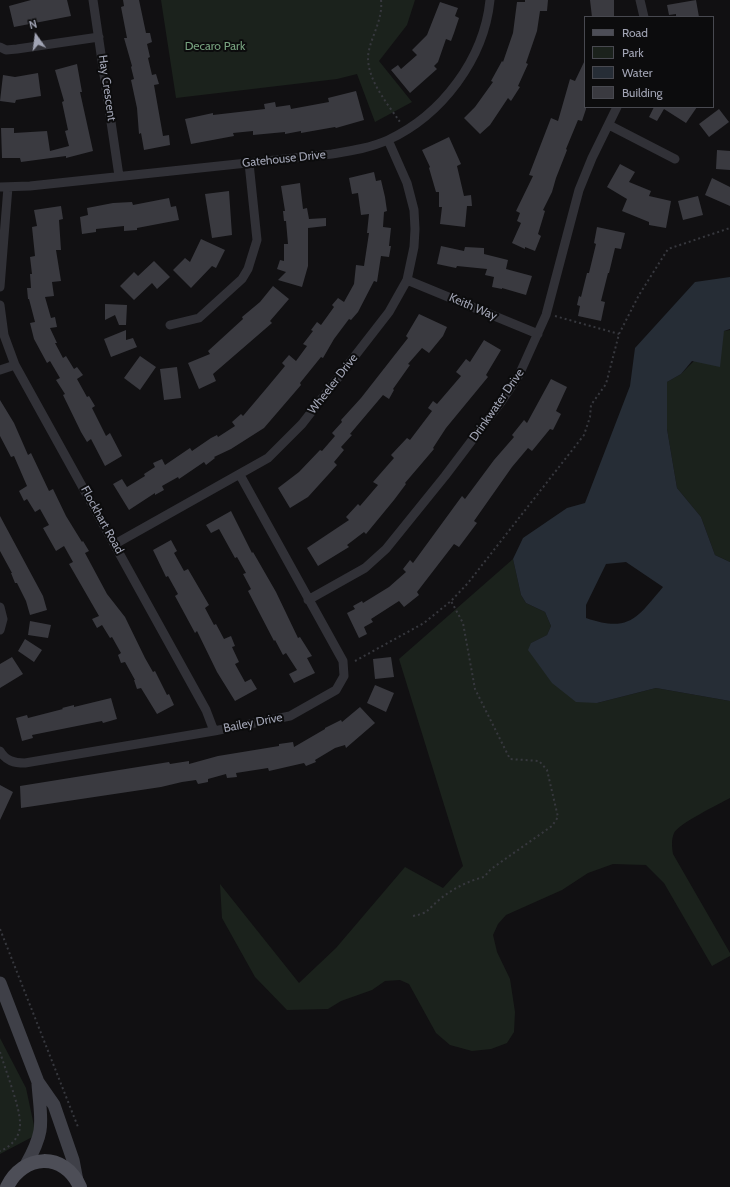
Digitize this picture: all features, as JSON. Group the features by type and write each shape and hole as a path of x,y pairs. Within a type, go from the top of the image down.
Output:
{"main road":[{"path":"0,983 38,1082 56,1110 73,1160 78,1184"},
{"path":"7,1187 12,1177 23,1167 38,1144 42,1129 42,1116 38,1082"},
{"path":"0,1176 37,1162 49,1161 60,1165 70,1172 78,1184"}],"street":[{"name":"Hay Crescent","path":"93,0 119,176"},
{"name":"Gatehouse Drive","path":"4,187 30,186 345,152 388,140 418,121 443,99 466,69 483,32 490,0"},
{"path":"640,0 644,16"},
{"path":"0,47 6,50 17,49 99,37"},
{"name":"Drinkwater Drive","path":"308,600 365,568 386,549 445,476 501,402 526,362 546,315 579,190 592,158 617,108"},
{"path":"609,125 675,160"},
{"name":"Wheeler Drive","path":"115,544 268,458 293,434 389,312 407,280 414,246 414,210 407,183 388,140"},
{"path":"170,325 199,318 242,278 248,269 256,249 257,236 249,163"},
{"path":"0,287 4,187"},
{"name":"Keith Way","path":"407,280 538,334"},
{"name":"Flockhart Road","path":"0,305 4,335 15,365 206,710 214,731"},
{"path":"0,370 15,365"},
{"name":"Bailey Drive","path":"0,751 8,760 16,763 25,763 214,731 290,716 336,690 344,676 343,661 240,475"},
{"path":"0,606 3,619 0,630"}],"path":[{"path":"381,0 380,16 369,51 368,61 371,73 380,92 405,130"},
{"path":"355,661 424,623 452,601 468,583 584,435 590,417 591,405 606,384 619,334 639,295 668,249 730,228"},
{"path":"555,316 619,334"},
{"path":"413,916 425,914 439,899 469,881 484,877 491,869 552,826 558,817 546,770 538,761 510,759 475,689 463,623 452,601"},
{"path":"0,929 78,1127"},
{"path":"0,1052 20,1123 16,1138 11,1145 0,1151"}],"green space":[{"name":"Decaro Park","path":"161,0 415,0 407,25 379,61 412,102 375,122 357,74 337,79 176,98"},
{"path":"730,330 730,562 715,555 701,517 677,488 667,429 667,382 681,374 724,331"},
{"path":"513,559 521,595 526,603 545,612 551,626 547,635 531,643 597,703 656,688 730,701 730,798 699,814 677,829 672,838 672,844 673,854 730,953 730,956 712,966 664,883 646,865 613,864 588,873 562,890 506,915 498,924 493,935 497,952 510,979 515,1012 514,1032 507,1043 491,1049 472,1051 450,1045 436,1033 409,984 400,980 385,981 372,990 341,1001 328,1009 287,1010 255,977 222,918 220,884 299,983 336,948 405,867 443,888 463,866 399,659"},
{"path":"0,1038 26,1088 36,1135 0,1154"}],"water":[{"path":"730,277 730,329 724,331 720,367 692,361 681,374 667,382 667,429 677,488 701,517 715,555 730,562 730,701 656,688 597,703 576,702 552,683 528,650 531,643 547,635 551,626 545,612 526,603 521,595 513,559 523,538 567,508 585,503 630,386 635,348 695,282","holes":["626,562 663,587 646,607 631,620 613,624 586,618 586,605 606,564"]}],"building":[{"path":"31,0 67,0 71,16 14,27 9,6"},
{"path":"123,0 139,0 146,33 150,33 152,42 147,44 150,57 148,58 152,75 156,74 159,84 154,85 163,136 169,135 170,145 144,150 141,133 139,134 137,108 131,80 134,79 132,66 124,38 127,38 121,7 124,6"},
{"path":"525,0 548,0 547,11 540,11 537,31 526,63 528,64 518,86 520,87 511,101 508,98 490,125 480,134 464,118 475,107 493,82 491,81 502,61 503,62 513,33 517,2 525,2"},
{"path":"590,0 614,0 614,16 592,16"},
{"path":"696,0 699,16 676,16 676,14 669,15 667,5"},
{"path":"440,2 458,8 455,16 459,18 451,41 446,39 438,62 434,66 437,69 410,93 391,70 398,65 401,69 417,55 412,50 427,35"},
{"path":"584,62 584,108 586,109 582,121 578,120 566,149 567,150 552,192 543,210 545,211 538,234 541,236 535,251 525,247 525,249 512,243 521,223 517,221 520,213 516,211 533,176 529,175 551,118 558,121 570,79 575,81"},
{"path":"77,64 82,92 80,92 93,151 66,158 66,156 21,162 20,158 2,158 1,128 14,128 14,133 47,131 50,151 69,146 65,131 68,130 62,102 64,101 55,70"},
{"path":"38,73 41,96 16,100 15,103 0,101 3,75 15,77"},
{"path":"356,91 364,120 336,128 301,133 301,131 285,134 285,132 253,135 253,131 233,133 234,136 191,144 185,119 213,113 213,115 265,109 264,104 275,102 276,107 290,105 291,109 329,102 328,98"},
{"path":"654,108 696,108 686,123 664,109 657,121 649,117"},
{"path":"719,109 729,122 709,137 699,124"},
{"path":"449,137 461,164 457,166 464,196 471,195 472,206 467,206 465,227 440,224 442,207 439,207 439,192 436,192 429,168 430,167 422,150"},
{"path":"717,150 730,151 730,170 716,169"},
{"path":"620,164 635,172 629,182 651,191 649,196 671,201 666,228 649,225 649,222 622,211 627,199 607,187"},
{"path":"374,172 376,181 381,180 385,197 387,211 384,212 383,227 391,228 389,246 391,246 389,257 381,256 377,282 374,281 358,312 351,320 349,319 334,339 323,358 321,357 300,383 301,385 264,428 231,449 214,457 215,458 206,465 204,462 179,479 178,477 162,486 164,490 155,495 155,493 129,510 113,484 122,479 127,487 145,476 144,474 155,467 153,463 162,459 165,465 190,448 192,451 211,438 217,435 218,437 235,426 232,422 241,414 243,416 285,366 282,363 289,355 296,361 307,346 303,344 313,331 311,330 317,322 321,325 334,307 332,305 338,298 344,302 354,284 356,265 364,266 369,233 367,233 369,214 361,215 358,193 352,194 349,178"},
{"path":"712,178 730,187 730,206 705,195"},
{"path":"300,183 303,209 307,208 309,219 326,218 326,226 308,228 308,266 302,287 278,280 286,272 277,269 280,260 284,261 284,244 288,244 286,221 284,221 283,211 285,211 281,186"},
{"path":"229,191 232,235 212,238 205,194"},
{"path":"698,196 703,215 683,220 678,201"},
{"path":"169,198 171,207 176,206 179,220 137,228 137,230 124,231 124,226 96,229 96,232 82,234 80,217 88,215 87,208 113,203 132,202 133,205"},
{"path":"61,206 63,219 59,220 61,250 56,250 61,281 52,282 54,296 45,297 51,318 55,317 57,327 50,328 57,343 55,343 63,358 66,356 74,369 77,367 83,375 77,379 87,397 89,396 95,406 92,408 106,436 110,433 122,456 105,466 91,439 87,442 81,432 63,395 65,394 56,380 60,378 50,361 47,363 34,339 30,323 35,322 28,299 27,288 31,288 30,274 32,274 30,257 35,256 32,227 37,226 34,210"},
{"path":"597,227 625,233 621,249 615,248 608,273 601,301 605,302 601,321 578,316 580,306 577,305 579,296 581,297 587,273 589,273 596,244 594,243"},
{"path":"201,239 225,250 216,268 212,266 191,288 173,270 185,258 190,262"},
{"path":"441,246 464,251 465,247 484,248 484,254 508,260 506,269 532,276 526,295 502,288 492,287 494,277 485,275 487,269 457,266 456,268 437,264"},
{"path":"154,261 170,277 157,289 152,283 134,300 120,286 134,272 138,276"},
{"path":"273,286 289,299 270,321 272,323 213,374 216,381 199,389 188,363 210,354 208,351 243,319 242,317 260,302"},
{"path":"105,304 127,305 126,325 119,325 115,315 105,320"},
{"path":"419,314 447,327 443,336 429,353 422,348 408,364 410,365 393,389 394,390 389,399 383,395 350,434 352,435 341,447 344,450 334,462 337,465 308,497 290,508 278,488 299,472 320,450 322,451 335,436 332,433 342,422 341,420 361,398 408,338 406,336"},
{"path":"126,330 126,340 133,338 137,347 111,357 104,339"},
{"path":"484,340 501,350 486,375 488,377 446,428 433,448 434,449 405,483 406,484 394,500 366,534 364,532 347,545 349,547 318,566 307,548 349,520 346,517 358,504 360,506 378,485 373,482 394,458 391,455 407,438 410,440 432,411 428,408 433,401 437,404 461,376 456,372 466,359 470,362"},
{"path":"140,356 156,367 140,390 124,378"},
{"path":"177,367 181,398 164,400 160,369"},
{"path":"551,379 567,387 556,411 561,414 553,430 550,429 532,451 528,448 512,467 474,521 477,523 459,547 454,544 417,592 419,595 404,607 399,601 371,619 373,622 364,627 367,634 359,638 347,613 355,609 353,606 362,601 363,603 389,587 406,572 403,569 410,560 413,563 462,496 465,499 494,460 514,437 512,435 524,420 527,423"},
{"path":"0,400 14,423 28,455 31,453 49,491 53,489 66,516 89,551 85,553 107,594 125,617 145,658 153,672 155,671 167,695 169,694 174,705 157,714 141,688 137,689 135,680 125,662 121,663 118,655 121,653 112,637 110,638 102,625 97,628 92,619 99,616 69,564 73,562 64,546 56,551 43,528 49,525 40,509 35,512 27,499 24,501 19,491 27,486 14,456 11,457 0,436"},
{"path":"231,511 252,553 253,552 276,592 298,638 300,637 312,656 307,658 315,673 294,683 289,674 297,670 286,653 283,655 275,640 274,641 248,591 251,589 243,574 246,573 237,557 235,558 219,529 211,533 206,525"},
{"path":"0,516 43,596 47,610 30,615 26,601 17,583 15,583 12,573 0,551"},
{"path":"171,540 177,551 174,553 184,571 188,569 209,605 205,608 214,625 216,624 224,639 231,636 235,646 232,647 239,662 235,664 245,682 251,679 257,689 235,701 217,672 197,631 195,633 175,596 178,594 168,576 166,577 153,550"},
{"path":"30,621 51,625 48,638 28,635"},
{"path":"25,639 42,650 34,662 18,651"},
{"path":"12,657 23,674 0,688 0,664"},
{"path":"391,657 394,677 375,679 373,659"},
{"path":"375,685 394,693 386,712 367,703"},
{"path":"111,698 117,719 103,723 102,721 32,735 33,738 22,741 16,718 27,715 28,718 74,705 74,707"},
{"path":"360,707 375,723 346,748 345,745 335,748 315,760 316,762 306,766 304,763 269,771 268,768 236,773 237,777 227,778 226,774 208,779 208,782 198,784 196,780 161,787 21,808 20,786 169,762 170,764 189,761 189,764 218,756 279,746 279,744 293,742 294,747 325,728 341,720 342,722"},
{"path":"0,785 13,792 0,820"}]}
